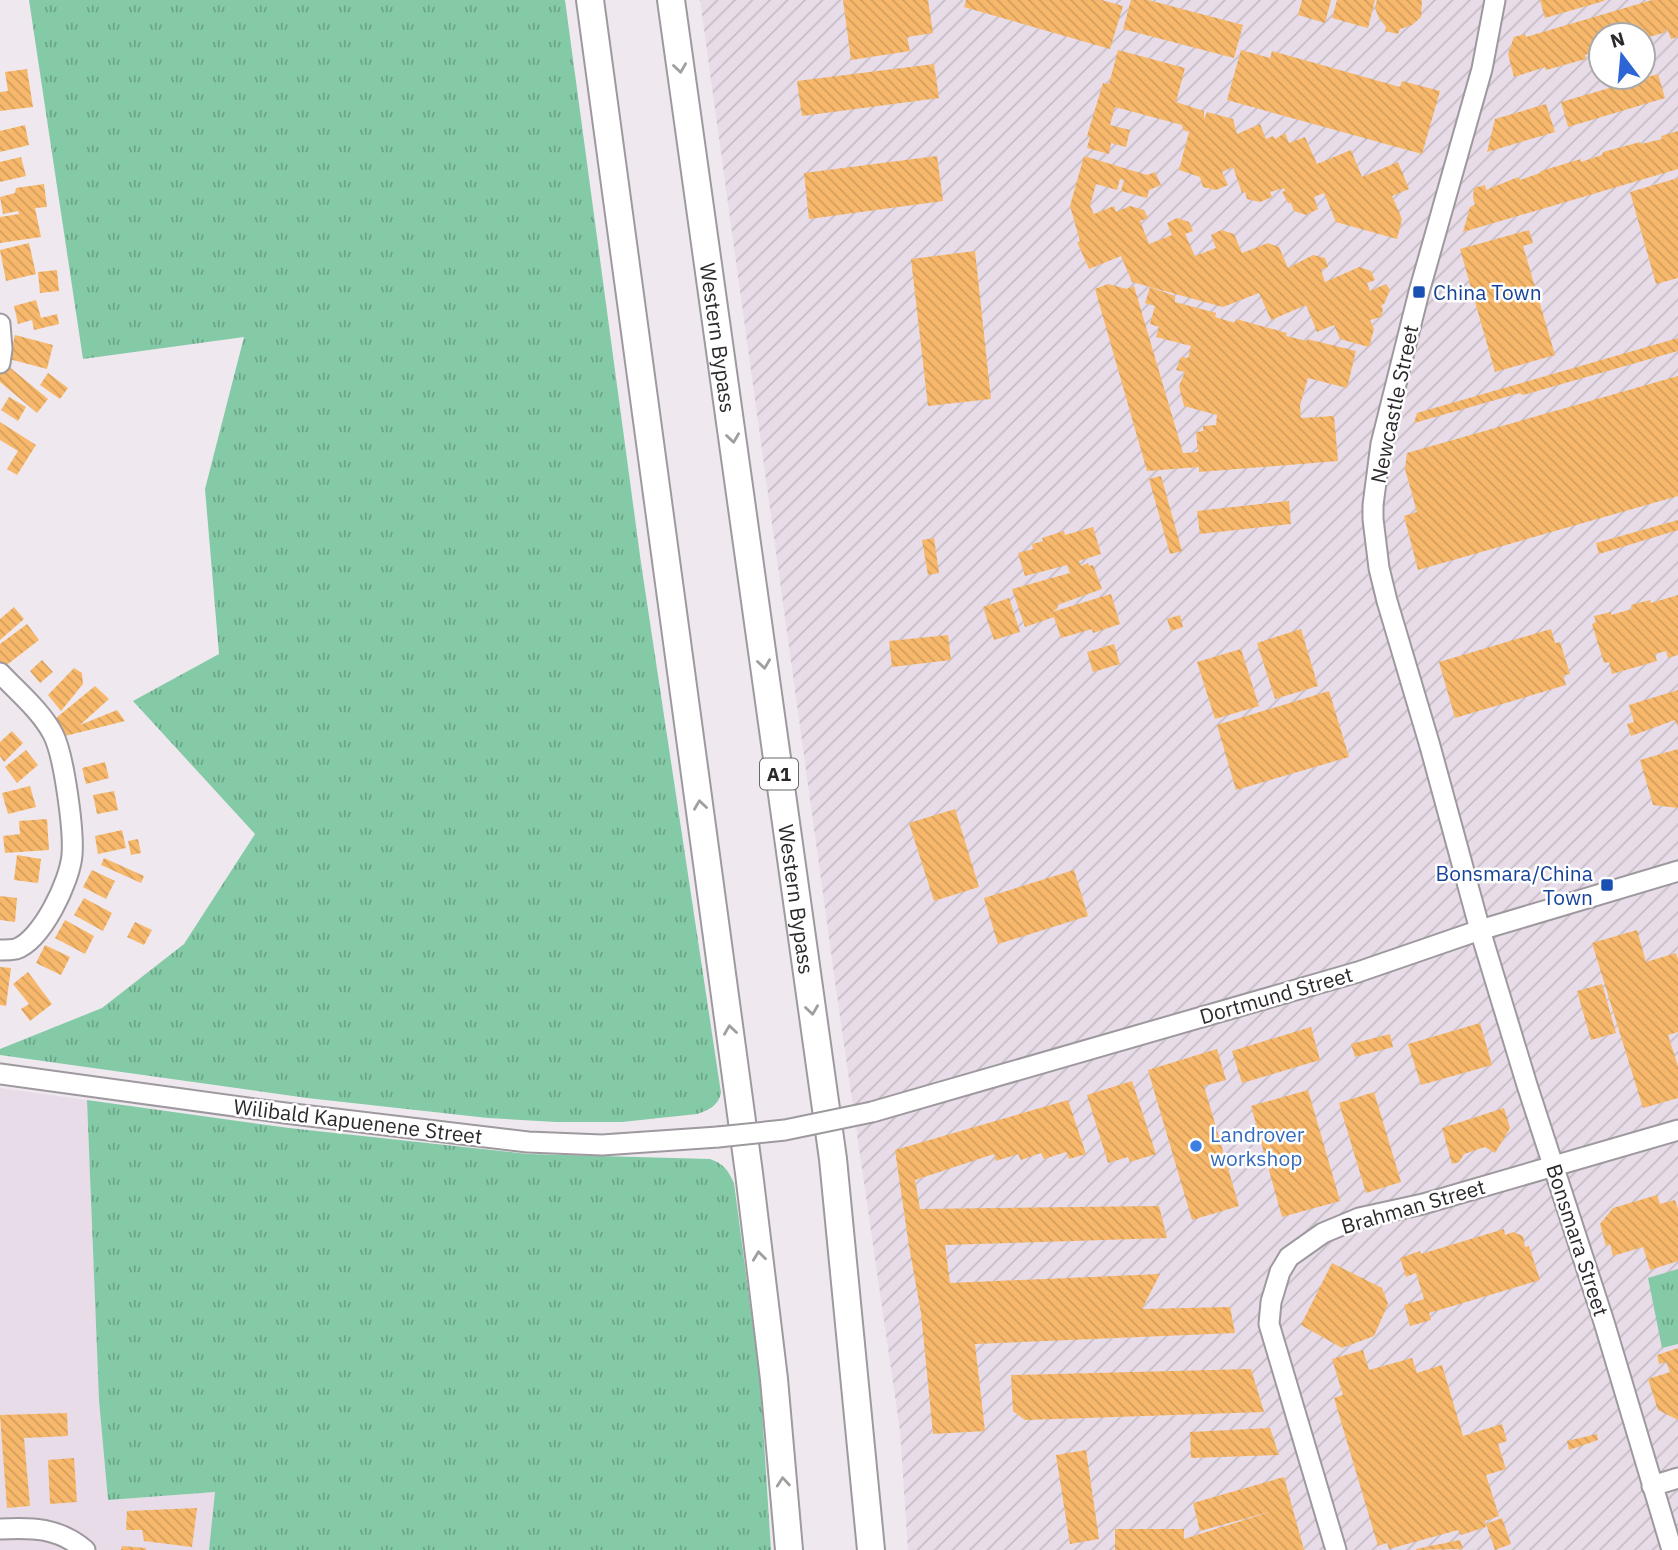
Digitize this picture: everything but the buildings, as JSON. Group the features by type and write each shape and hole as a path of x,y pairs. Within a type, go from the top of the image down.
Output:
{"highway":[{"path":"590,0 747,1160 774,1379 789,1550"},
{"name":"Western Bypass","path":"671,0 833,1159 871,1550"}],"street":[{"name":"Newcastle Street","path":"1480,930 1384,590 1377,557 1373,505 1381,444 1419,292 1482,69 1495,0"},
{"path":"0,324 0,363"},
{"path":"0,673 42,718 54,736 73,841 67,878 41,928 16,949 0,950"},
{"name":"Dortmund Street","path":"718,1137 785,1130 872,1112 1357,972 1480,930 1678,871"},
{"name":"Bonsmara Street","path":"1480,930 1672,1550"},
{"name":"Wilibald Kapuenene Street","path":"0,1074 285,1113 528,1142 601,1145 718,1137"},
{"name":"Brahman Street","path":"1336,1550 1269,1324 1270,1303 1280,1272 1289,1257 1323,1233 1359,1218 1423,1204 1678,1130"},
{"path":"1652,1486 1678,1478"},
{"path":"0,1529 52,1531 71,1538 85,1550"}],"shaded area":[{"path":"700,0 1678,0 1678,1550 908,1550 900,1431 839,1010"},
{"path":"0,1088 87,1100 99,1400 108,1500 215,1492 209,1550 0,1550"}],"green space":[{"path":"29,0 565,0 641,563 721,1093 718,1101 709,1109 697,1114 622,1122 488,1118 307,1098 0,1055 0,1049 102,1008 184,944 255,834 133,701 219,654 205,489 244,337 83,359"},
{"path":"87,1100 289,1128 528,1154 710,1159 719,1163 734,1183 760,1380 771,1550 209,1550 215,1492 108,1500 99,1400"},
{"path":"1678,1269 1678,1344 1662,1348 1648,1278"}],"place":[{"name":"China Town","path":"1419,292"},
{"name":"Bonsmara/China Town","path":"1607,885"},
{"name":"Landrover workshop","path":"1196,1146"}]}
